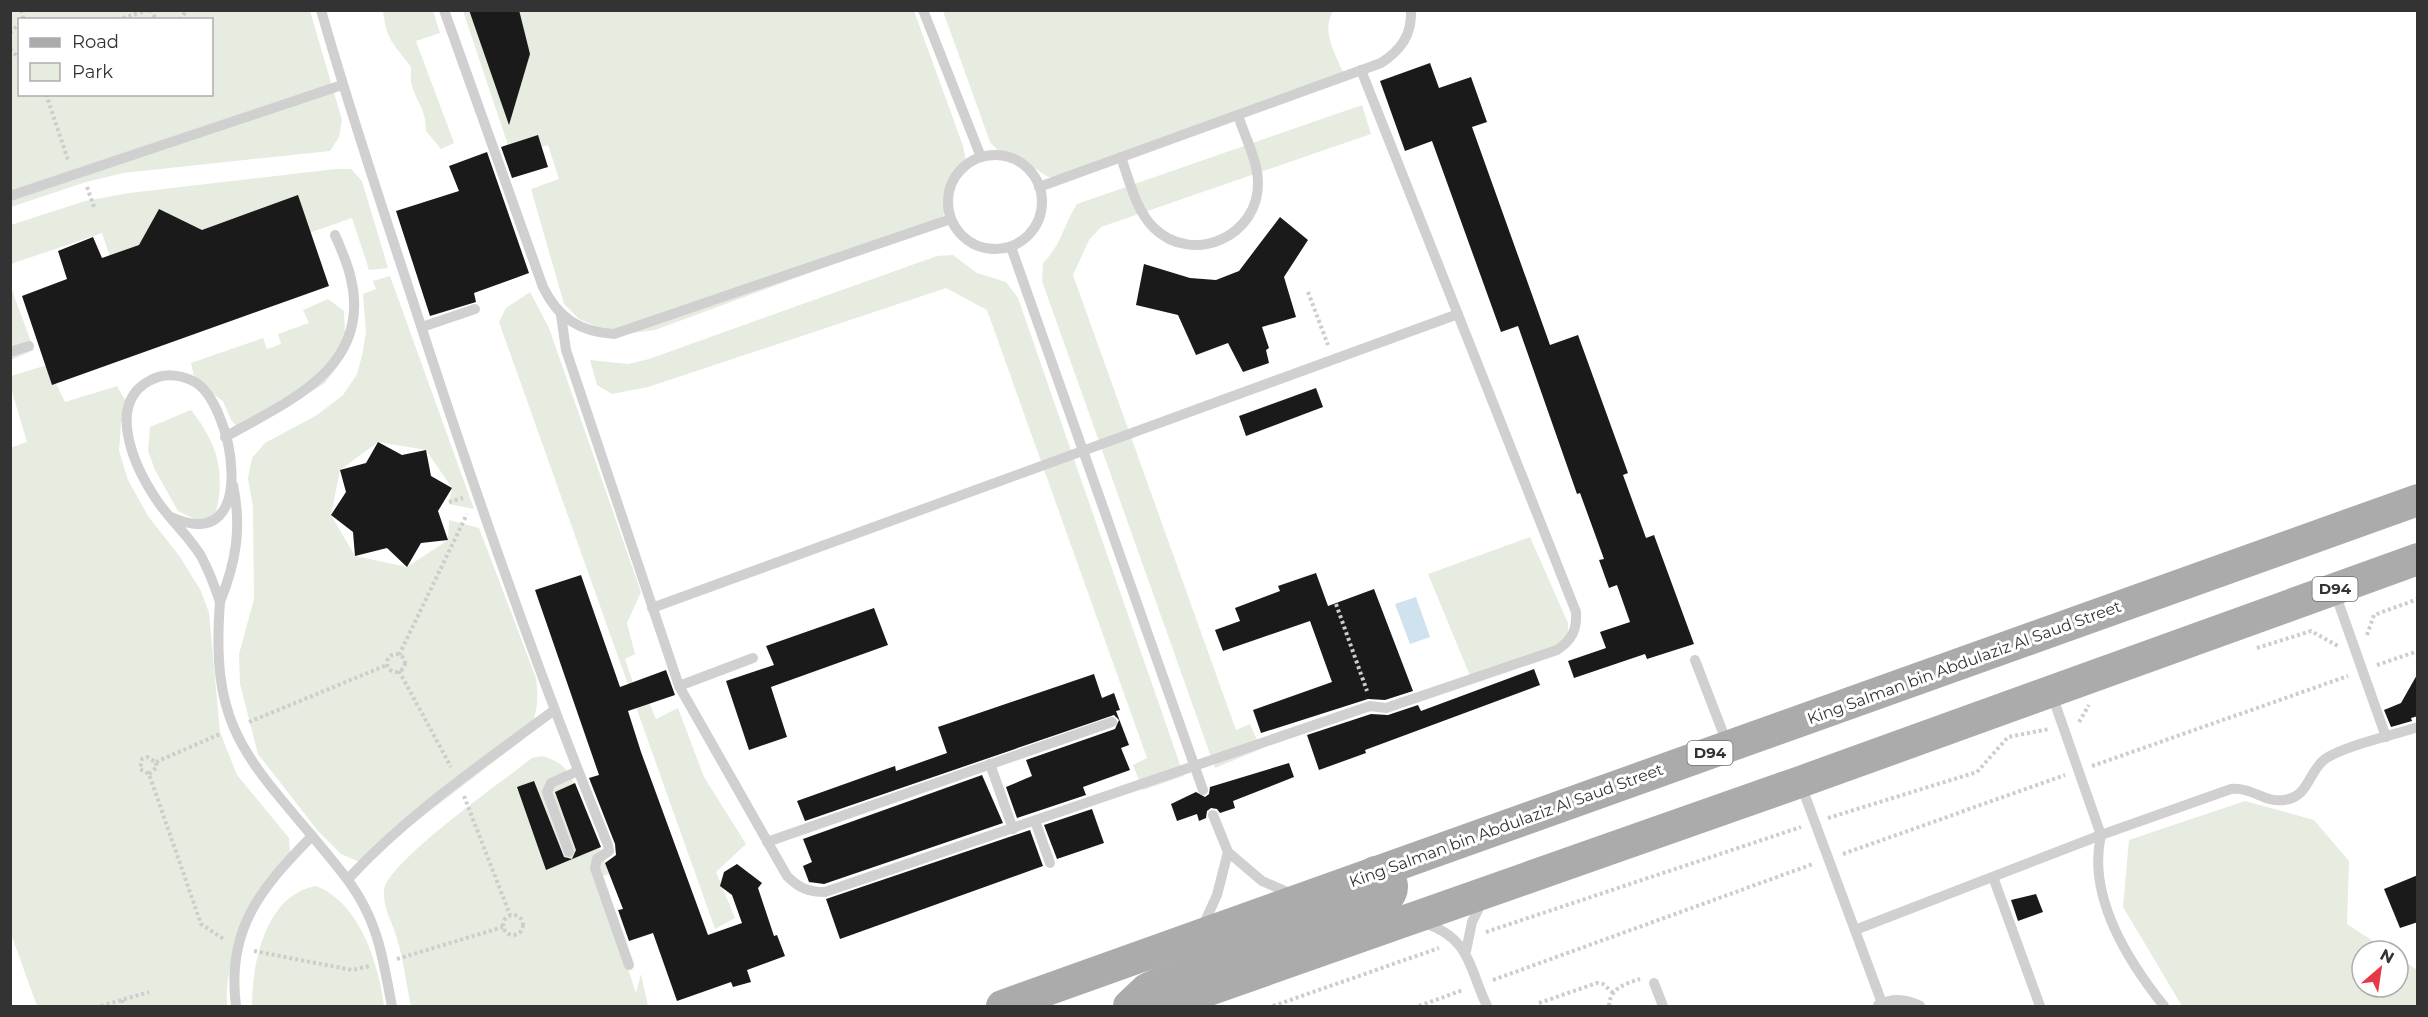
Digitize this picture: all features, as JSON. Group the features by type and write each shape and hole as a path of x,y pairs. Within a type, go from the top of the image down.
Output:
{"main road":[{"name":"King Salman bin Abdulaziz Al Saud Street","path":"1002,1006 2418,500"},
{"name":"D94","path":"1163,1006 1800,782 2418,559"},
{"path":"1129,1006 1147,989 1160,983 1384,902 1391,896 1393,888 1391,879 1384,873 1375,872"}],"lane":[{"path":"321,10 342,85 476,495 554,711 608,845 609,851 597,860 595,868 629,965"},
{"path":"444,10 543,287 561,315 566,350 679,686 786,876 797,886 810,892 825,892 1373,706 1386,708 1557,650 1573,635 1577,624 1576,612 1361,70"},
{"path":"923,10 981,157"},
{"path":"1040,187 1381,63 1395,54 1406,40 1411,24 1411,10"},
{"path":"10,196 342,85"},
{"path":"1121,158 1141,210 1162,235 1185,245 1210,245 1222,241 1242,226 1250,216 1257,192 1255,167 1238,115"},
{"path":"995,155 1022,164 1040,187 1042,201 1040,216 1034,229 1023,240 1011,247 982,248 969,242 958,232 951,219 948,204 949,189 956,175 967,164 981,157 995,155"},
{"path":"561,315 585,330 614,334 951,219"},
{"path":"225,436 316,383 332,366 344,347 351,325 354,302 351,279 335,235"},
{"path":"1011,247 1203,790"},
{"path":"422,327 475,309"},
{"path":"651,608 1458,314"},
{"path":"10,352 29,346"},
{"path":"220,602 201,557 147,484 133,452 127,425 131,400 148,381 173,375 185,378 206,392 225,436 239,532 236,556 220,602 218,666 222,692 233,728 253,765 348,879 364,905 376,934 392,1006"},
{"path":"171,517 184,523 199,524 212,520 223,511 231,499 233,485"},
{"path":"2334,590 2386,737"},
{"path":"679,686 753,658"},
{"path":"1695,660 1728,746"},
{"path":"2051,691 2101,835 2097,869 2103,896 2114,927 2135,965 2164,1006"},
{"path":"348,879 378,848 419,812 554,711"},
{"path":"767,842 1112,722"},
{"path":"1855,930 2101,835 2230,789 2245,789 2276,800 2294,798 2307,786 2314,771 2325,759 2418,727"},
{"path":"990,765 1013,828"},
{"path":"569,852 548,792 551,783 578,771"},
{"path":"1800,782 1855,930 1879,1005 1904,1000 1920,1006"},
{"path":"1213,816 1228,852 1262,881 1303,898"},
{"path":"1035,821 1050,863"},
{"path":"236,1006 236,959 243,927 251,908 275,873 312,836"},
{"path":"1198,936 1217,895 1228,852"},
{"path":"1993,877 2040,1006"},
{"path":"1462,940 1488,892"},
{"path":"1412,919 1462,940 1487,1006"},
{"path":"1654,983 1663,1006"}],"path":[{"path":"123,18 149,10"},
{"path":"47,96 73,175"},
{"path":"1308,292 1334,359"},
{"path":"449,502 476,495"},
{"path":"399,655 476,495"},
{"path":"2253,649 2311,631 2335,647 2367,636 2374,615 2418,598"},
{"path":"1336,604 1373,706"},
{"path":"1419,1006 2418,651"},
{"path":"156,762 387,665 390,656 399,655 404,658 403,668 394,671 387,665"},
{"path":"1273,1006 1815,822 1977,772 2008,737 2079,723 2093,699"},
{"path":"510,915 515,915 522,922 522,927 515,934 510,934 503,927 506,917 510,915"},
{"path":"1609,1006 1613,993 1623,985 1644,977"},
{"path":"1539,1003 1597,983 1603,984 1613,993"},
{"path":"101,1006 149,993"},
{"path":"122,1000 124,1006"}],"green space":[{"path":"10,11 310,11 342,120 339,137 330,151 123,173 86,182 11,207"},
{"path":"383,11 433,11 440,33 416,41 454,143 441,149 426,131 423,110 411,82 410,66 391,40"},
{"path":"463,11 914,11 963,146 968,171 957,179 951,189 946,213 928,229 655,330 626,334 604,330 579,319 564,304 531,189 559,179 548,145 522,153 508,145"},
{"path":"943,11 1333,11 1328,27 1329,35 1344,74 1064,178 1048,177 1021,159 1002,155 990,142"},
{"path":"1362,105 1371,134 1101,227 1089,240 1073,275 1236,730 1250,724 1261,749 1215,768 1042,281 1043,263 1054,249 1077,204"},
{"path":"351,169 362,181 388,268 369,270 352,218 309,233 145,267 111,260 102,233 11,264 11,225 85,201 129,193"},
{"path":"953,255 977,273 1006,282 1018,298 1184,776 1143,790 1133,765 1147,758 987,310 946,288 648,387 612,394 597,385 590,360 628,364 649,359 937,256"},
{"path":"390,276 474,509 449,504 452,488 426,450 378,442 340,470 331,515 355,556 407,567 448,540 449,520 479,528 536,678 537,702 535,716 525,738 362,863 341,854 318,831 258,754 240,684 239,654 254,599 253,507 248,478 252,458 265,443 317,415 343,395 357,374 362,356 366,332 363,294 376,289 373,281"},
{"path":"10,285 34,350 11,360 10,360"},
{"path":"530,292 549,328 641,592 627,623 635,654 625,659 637,695 644,691 656,719 678,708 704,777 746,844 716,872 735,918 715,929 499,322 506,308"},
{"path":"328,299 344,311 345,333 340,363 325,383 254,427 239,429 231,420 223,401 195,381 191,363 263,338 267,349 281,344 278,334 309,323 303,310"},
{"path":"47,365 65,402 117,386 128,405 121,423 119,451 128,480 148,516 180,557 201,591 209,613 220,732 237,775 289,838 290,853 256,907 238,945 227,985 227,1006 37,1006 11,934 10,448 27,442 11,388 11,376"},
{"path":"191,410 208,435 213,447 220,487 215,516 196,520 178,511 155,470 148,451 150,427"},
{"path":"1530,537 1568,623 1568,635 1556,653 1471,678 1428,574"},
{"path":"542,756 558,763 566,770 585,806 609,874 598,878 636,993 641,974 648,1006 411,1006 399,947 385,904 384,891 390,878 424,842 532,758"},
{"path":"2245,801 2314,820 2349,861 2347,924 2370,939 2350,939 2350,999 2410,999 2410,965 2417,970 2417,1006 2182,1006 2123,907 2129,840"},
{"path":"316,886 331,894 355,920 371,954 384,1006 252,1006 259,952 273,917 284,902 299,892"}],"water":[{"path":"1416,597 1430,637 1410,644 1395,604"}],"building":[{"path":"469,10 519,10 530,54 509,125"},
{"path":"1430,63 1439,88 1471,77 1487,122 1472,127 1550,345 1578,335 1628,473 1623,475 1646,538 1654,535 1694,644 1647,659 1645,654 1574,678 1568,661 1606,648 1600,632 1630,622 1617,585 1609,588 1599,560 1604,559 1580,493 1577,494 1518,326 1501,332 1432,141 1405,151 1380,81"},
{"path":"538,135 548,167 512,178 501,147"},
{"path":"487,152 529,273 474,293 476,302 430,316 396,211 459,191 449,166"},
{"path":"298,195 329,286 52,385 22,296 67,279 58,251 93,237 102,258 139,245 159,209 202,230"},
{"path":"1280,217 1308,240 1284,277 1296,317 1262,327 1269,348 1266,350 1269,363 1243,372 1228,343 1196,355 1178,315 1136,305 1144,264 1190,278 1216,280 1239,271"},
{"path":"1316,388 1323,407 1246,436 1239,416"},
{"path":"378,442 402,455 426,450 431,476 452,488 438,511 448,540 421,543 407,567 387,548 355,556 353,532 331,515 346,492 340,470 366,463"},
{"path":"1316,573 1328,606 1374,589 1413,691 1385,700 1368,699 1261,733 1253,710 1332,682 1310,621 1223,651 1215,630 1240,621 1235,608 1280,591 1278,586"},
{"path":"581,575 620,687 666,670 675,695 628,711 708,935 742,923 732,895 720,886 724,872 737,864 762,883 758,888 774,936 777,935 785,956 747,970 751,982 733,987 731,982 677,1001 653,933 629,941 618,910 623,909 605,863 616,855 615,844 589,778 599,775 535,590"},
{"path":"874,608 888,645 771,687 787,737 749,750 726,681 774,665 766,646"},
{"path":"1534,669 1540,685 1365,750 1366,753 1319,770 1307,735 1371,714 1388,715 1418,705 1421,711"},
{"path":"2418,673 2418,716 2411,718 2412,721 2391,727 2384,710 2401,703"},
{"path":"1094,674 1102,698 1114,693 1120,710 1116,711 1129,745 1121,748 1130,770 1083,787 1086,795 1017,818 1006,787 1032,776 1026,760 1115,729 1119,720 1114,715 805,821 797,801 895,766 896,771 947,753 938,727"},
{"path":"1289,763 1294,777 1233,801 1235,808 1220,813 1217,809 1211,808 1207,811 1206,818 1199,821 1197,814 1177,821 1171,804 1196,792 1205,797 1209,794 1210,787"},
{"path":"982,775 1003,823 824,884 809,882 803,866 812,862 803,839"},
{"path":"534,781 564,857 572,859 576,850 555,792 575,783 601,847 546,870 517,787"},
{"path":"1092,809 1104,843 1057,859 1044,825"},
{"path":"1030,830 1043,866 840,939 826,899"},
{"path":"2418,875 2418,922 2400,928 2384,889"},
{"path":"2036,894 2043,912 2018,921 2011,900"}]}
